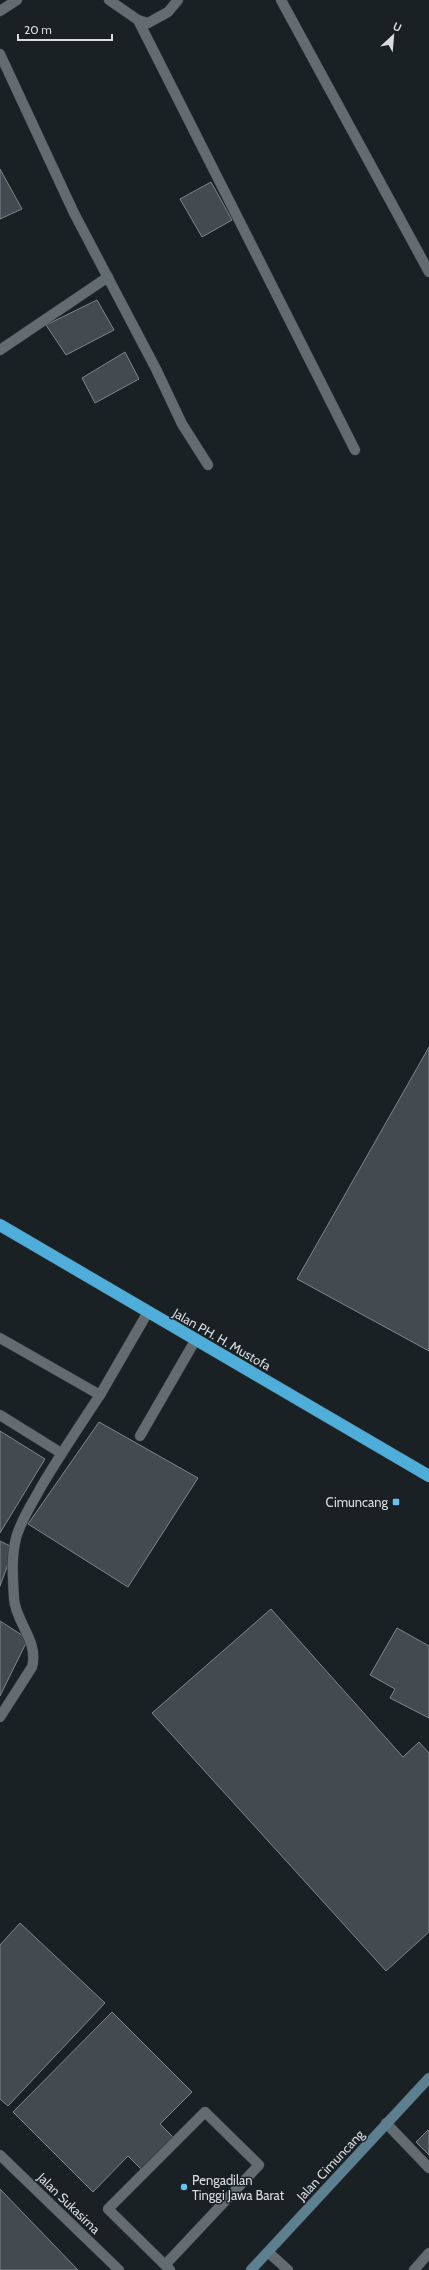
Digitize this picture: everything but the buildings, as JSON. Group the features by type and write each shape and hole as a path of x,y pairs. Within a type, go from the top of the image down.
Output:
{"highway":[{"name":"Jalan PH. H. Mustofa","path":"0,1226 429,1476"}],"street":[{"path":"0,11 17,0"},
{"path":"109,0 138,20 148,23 168,12 178,0"},
{"path":"281,0 429,272"},
{"path":"138,20 355,450"},
{"path":"0,54 74,213 156,370 182,424 208,466"},
{"path":"0,350 108,277"},
{"path":"0,1717 32,1667 34,1659 32,1644 14,1605 12,1572 16,1540 24,1517 61,1453 100,1395 148,1312"},
{"path":"0,1338 100,1395"},
{"path":"140,1436 196,1339"},
{"path":"0,1415 61,1453"},
{"name":"Jalan Cimuncang","path":"251,2270 429,2078"},
{"path":"205,2112 259,2165 167,2267 108,2209 205,2112"},
{"path":"386,2124 429,2168"},
{"name":"Jalan Sukasirna","path":"0,2155 119,2270"},
{"path":"268,2252 288,2270"},
{"path":"414,2270 429,2253"}],"place":[{"name":"Cimuncang","path":"396,1502"},
{"name":"Pengadilan Tinggi Jawa Barat","path":"184,2187"}]}
